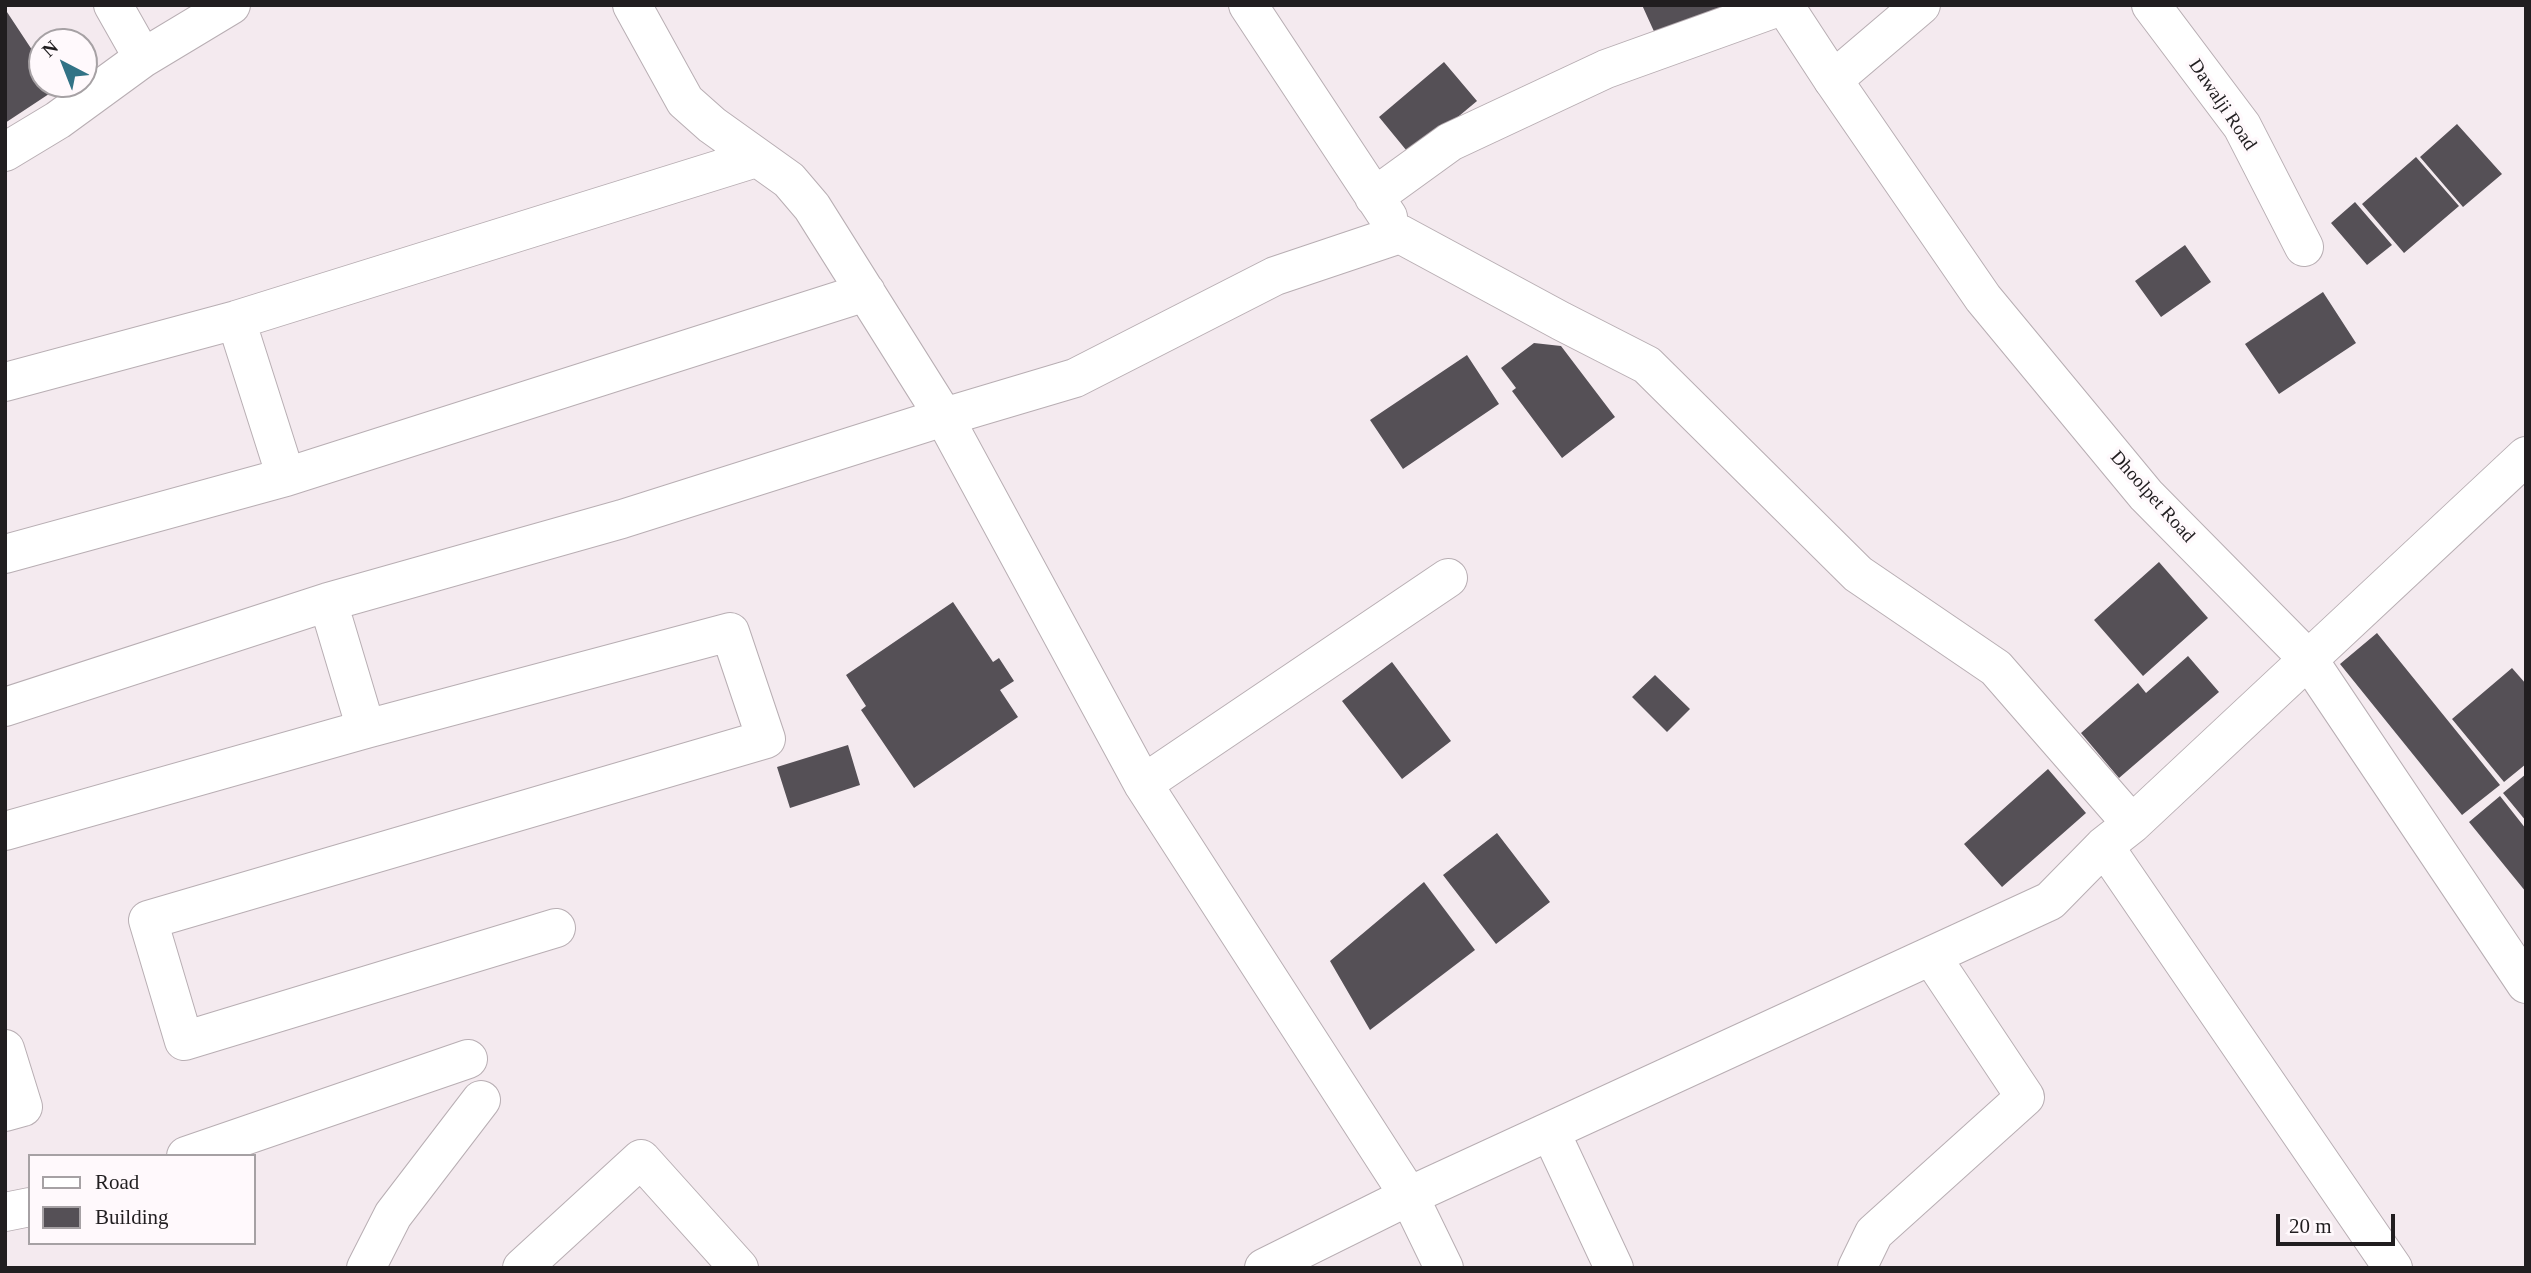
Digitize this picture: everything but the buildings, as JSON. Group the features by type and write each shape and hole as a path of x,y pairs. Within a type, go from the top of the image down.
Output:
{"street":[{"path":"113,5 143,58"},
{"path":"5,152 58,120 143,58 231,5"},
{"path":"632,5 685,101 712,125 789,180 812,207 944,417 1143,784 1409,1196 1444,1268"},
{"path":"1248,5 1400,234 1647,365 1857,575 1996,668 2118,835 2393,1268"},
{"path":"1374,197 1450,142 1486,125 1606,69 1784,5"},
{"name":"Dhoolpet Road","path":"1784,5 1992,308 2146,495 2308,659 2526,984"},
{"path":"1833,80 1920,5"},
{"name":"Dawalji Road","path":"2151,5 2242,126 2304,247"},
{"path":"5,382 236,320 756,158"},
{"path":"5,707 328,602 622,519 1075,378 1275,276 1400,234"},
{"path":"5,554 286,477 866,292"},
{"path":"236,320 286,477"},
{"path":"1264,1268 1409,1196 1551,1133 2050,901 2526,456"},
{"path":"1143,784 1448,578"},
{"path":"328,602 366,729"},
{"path":"5,831 366,729 730,632 766,739 148,920 184,1041 556,928"},
{"path":"1857,1268 1874,1233 2025,1097 1931,956"},
{"path":"5,1049 23,1107 5,1112"},
{"path":"192,1154 468,1059"},
{"path":"366,1268 393,1215 481,1100"},
{"path":"1551,1133 1614,1268"},
{"path":"522,1268 641,1159 739,1268"},
{"path":"5,1212 28,1207"}]}
